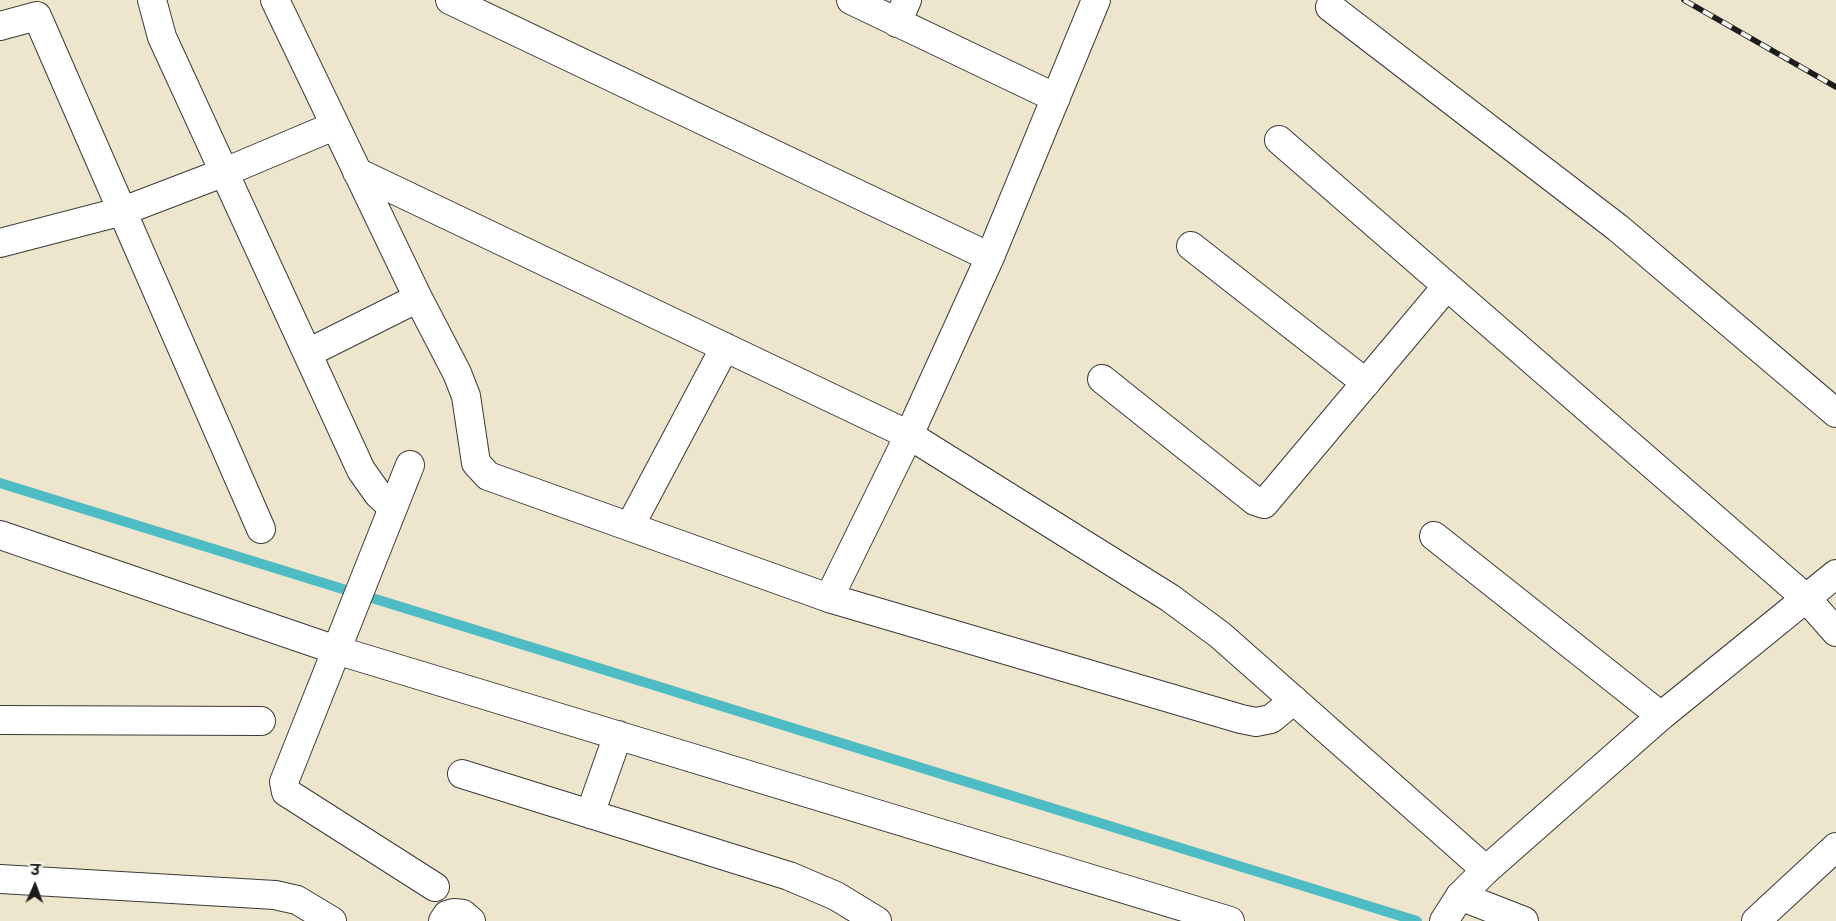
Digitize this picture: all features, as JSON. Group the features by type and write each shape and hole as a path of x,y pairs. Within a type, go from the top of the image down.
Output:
{"street":[{"path":"152,0 162,37 361,470 378,494 393,508"},
{"path":"275,0 356,172 462,384 476,463 488,476 829,598 1241,719 1256,722 1271,719 1294,700"},
{"path":"450,0 990,257"},
{"path":"851,0 902,11 1056,98"},
{"path":"829,598 909,435 990,257 1096,0"},
{"path":"1330,7 1618,228 1836,413"},
{"path":"0,26 34,8 261,529"},
{"path":"0,243 123,211 225,172 334,126"},
{"path":"1279,140 1807,599 1836,632"},
{"path":"356,172 909,435 1170,598 1220,635 1486,870"},
{"path":"1191,246 1366,383"},
{"path":"1102,379 1260,504 1270,499 1447,286"},
{"path":"308,353 418,298"},
{"path":"630,526 725,347"},
{"path":"410,465 373,561 287,770 284,782 286,792 435,887"},
{"path":"0,535 618,734 1230,921"},
{"path":"1434,536 1661,716"},
{"path":"1451,910 1486,870 1661,716 1836,574"},
{"path":"0,720 261,722"},
{"path":"590,814 618,734"},
{"path":"462,774 789,876 836,896 877,921"},
{"path":"1756,921 1836,847"},
{"path":"0,879 275,895 294,910 332,921"},
{"path":"1451,910 1524,921"},
{"path":"443,921 447,915 454,913 463,914 471,921"}],"waterway":[{"path":"0,483 1417,921"}],"railway":[{"path":"1684,0 1836,87"}]}
